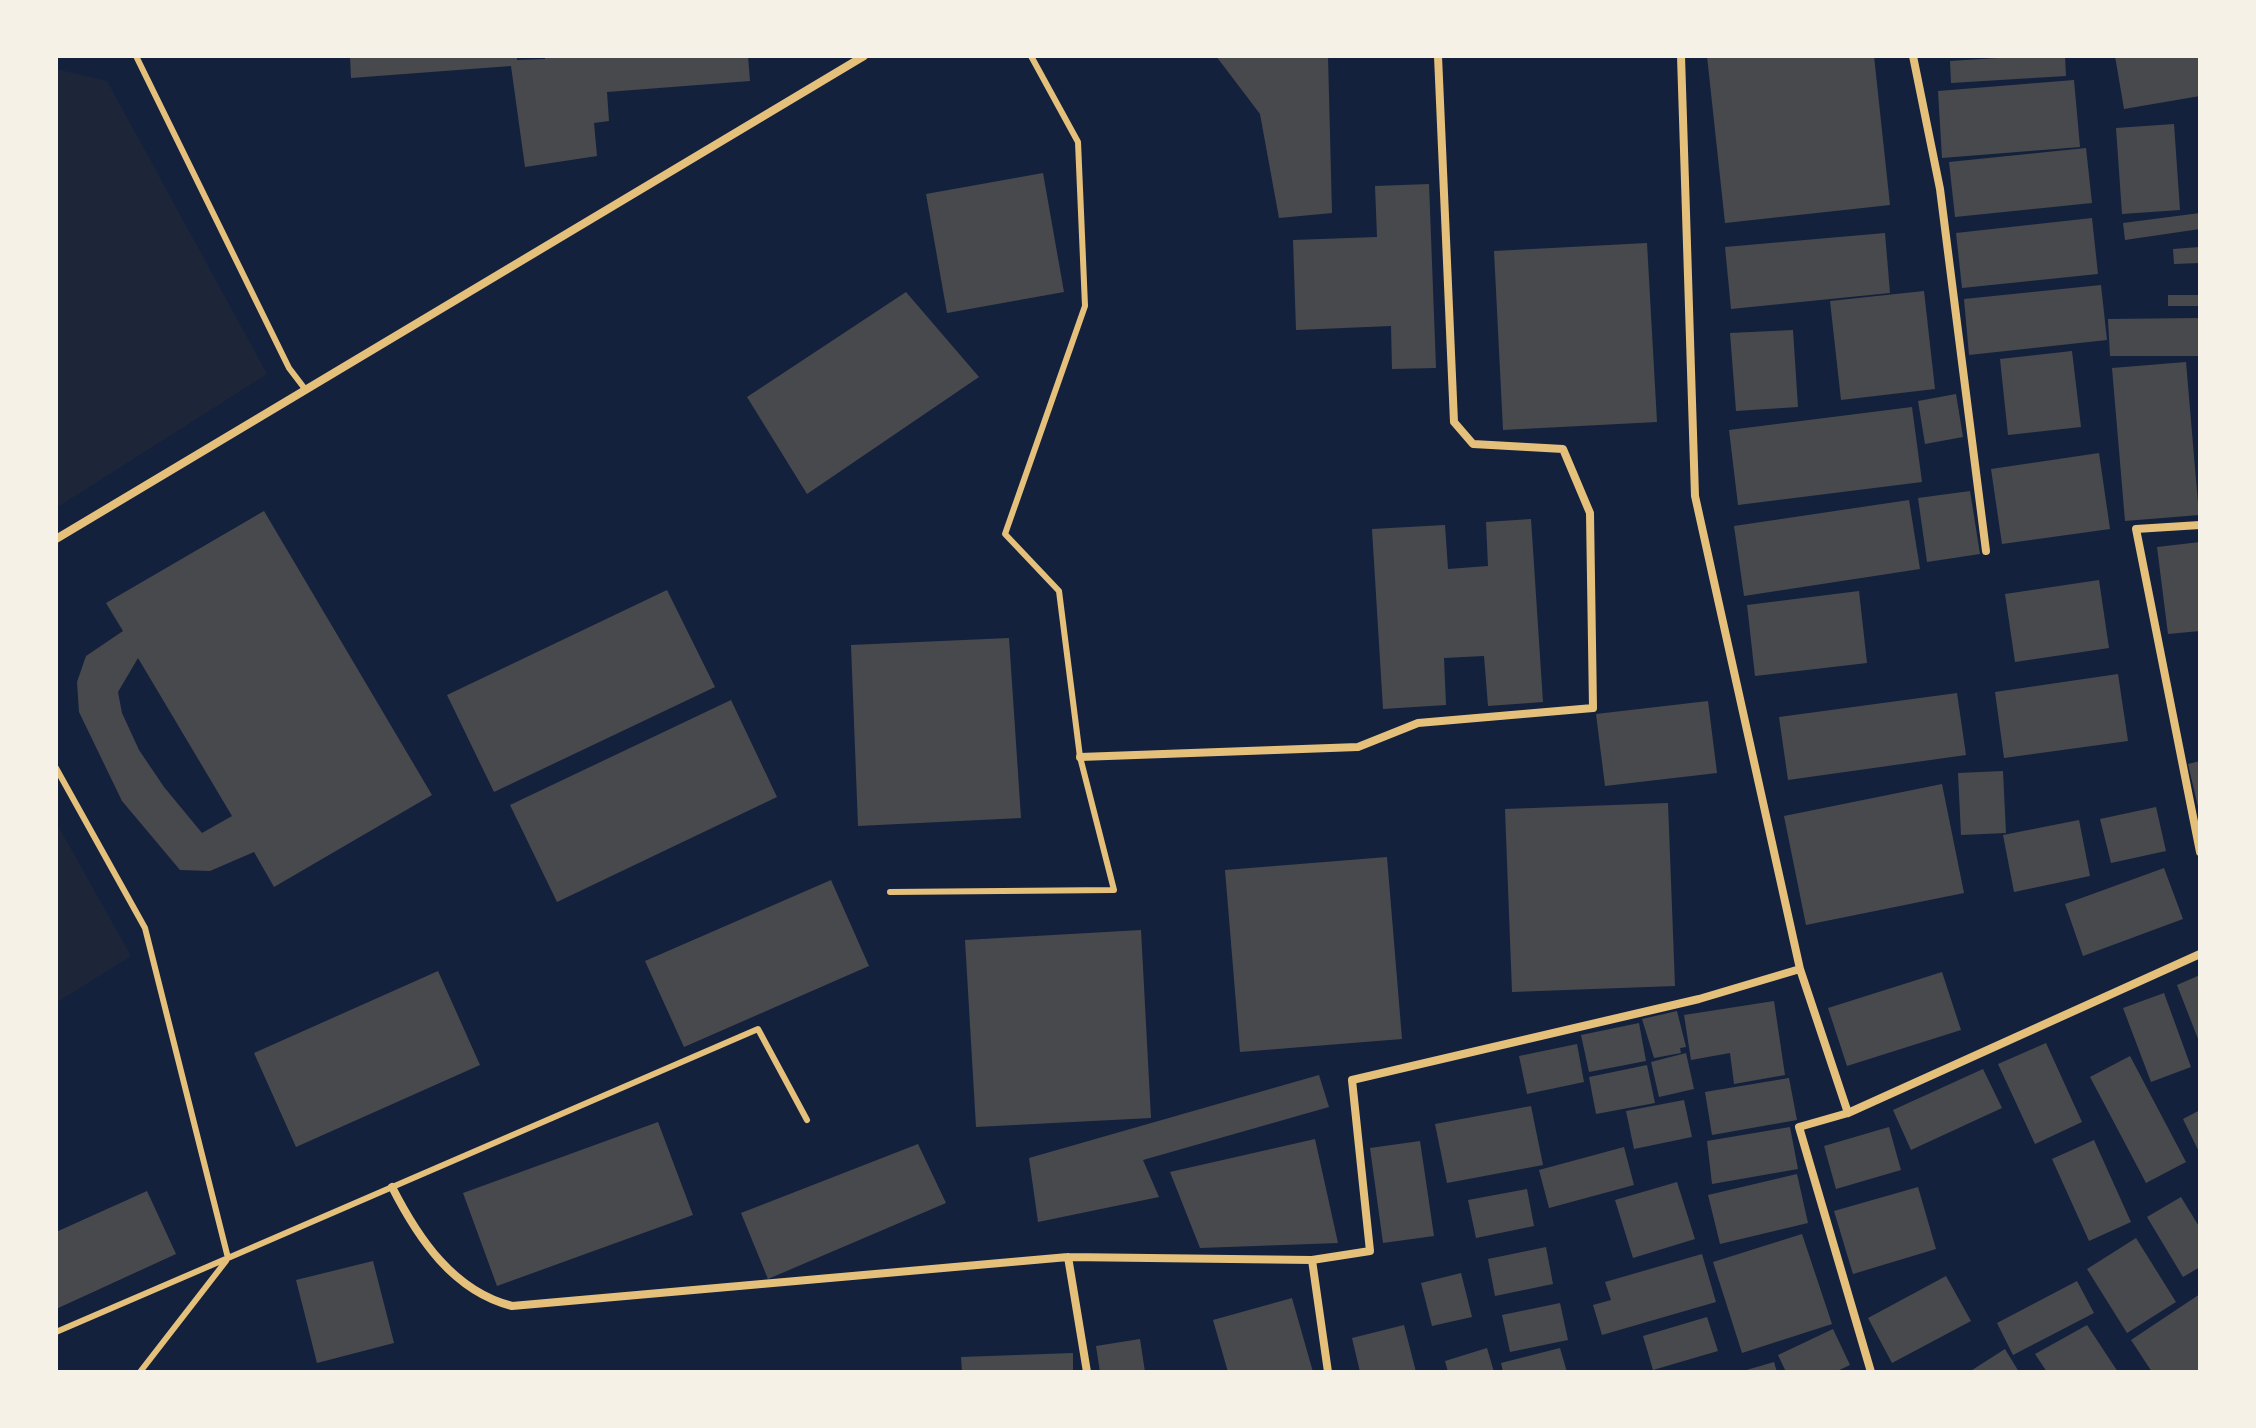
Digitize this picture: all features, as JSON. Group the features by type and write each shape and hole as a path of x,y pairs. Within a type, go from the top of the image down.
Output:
{"street":[{"path":"56,539 864,56"},
{"path":"1080,757 1358,747 1418,723 1593,708 1590,513 1563,449 1473,444 1454,422 1438,56"},
{"path":"1681,56 1695,496 1800,969 1848,1113"},
{"path":"1913,56 1940,189 1986,551"},
{"path":"2200,525 2136,529 2200,852"},
{"path":"1871,1372 1799,1127 1848,1113 2200,954"},
{"path":"392,1187 432,1254 476,1292 512,1306 1068,1257 1312,1260 1370,1251 1352,1080 1699,999 1800,969"},
{"path":"1068,1257 1087,1372"},
{"path":"1312,1260 1328,1372"}],"lane":[{"path":"136,56 289,368 305,389"},
{"path":"890,892 1114,890 1080,757 1059,591 1005,534 1085,306 1078,142 1031,56"},
{"path":"56,768 145,928 228,1258"},
{"path":"56,1332 758,1029 807,1120"},
{"path":"140,1372 228,1258"}],"shaded area":[{"path":"56,69 107,81 267,374 56,508"},
{"path":"56,822 131,956 56,1003"}],"building":[{"path":"350,56 517,56 517,60 545,59 545,56 748,56 750,81 607,92 609,121 594,123 597,156 525,167 511,66 351,78"},
{"path":"1216,56 1328,56 1332,213 1279,218 1260,114"},
{"path":"1707,56 1874,56 1890,205 1725,223"},
{"path":"2065,56 2066,76 1951,83 1950,61"},
{"path":"2115,56 2200,56 2200,96 2124,109"},
{"path":"2074,80 2080,147 1942,158 1938,91"},
{"path":"2174,124 2180,210 2122,214 2116,128"},
{"path":"2086,148 2092,203 1955,217 1949,162"},
{"path":"1043,173 1064,292 947,313 926,194"},
{"path":"1429,184 1436,368 1392,369 1391,326 1296,330 1293,240 1377,237 1375,186"},
{"path":"2200,213 2200,229 2125,240 2123,223"},
{"path":"2092,218 2098,274 1962,288 1956,233"},
{"path":"1885,233 1890,293 1731,309 1725,247"},
{"path":"1647,243 1657,422 1503,430 1494,251"},
{"path":"2200,247 2200,263 2174,264 2173,249"},
{"path":"2101,285 2107,340 1969,355 1964,299"},
{"path":"1924,291 1935,389 1841,400 1830,301"},
{"path":"906,292 979,377 807,494 747,397"},
{"path":"2168,295 2198,295 2198,306 2168,306"},
{"path":"2200,318 2200,356 2110,356 2108,319"},
{"path":"1793,330 1798,407 1736,411 1730,333"},
{"path":"2072,351 2081,427 2008,435 2000,359"},
{"path":"2186,362 2199,515 2125,521 2112,368"},
{"path":"1956,394 1963,437 1925,444 1918,401"},
{"path":"1912,407 1922,482 1738,505 1729,430"},
{"path":"2099,453 2110,529 2002,544 1991,469"},
{"path":"1970,491 1980,554 1927,562 1918,498"},
{"path":"1909,500 1920,569 1744,596 1734,526"},
{"path":"264,511 432,795 274,887 254,852 210,871 180,870 122,801 79,712 77,682 86,656 123,631 106,603","holes":["138,658 232,816 202,833 164,787 139,750 122,713 118,692"]},
{"path":"1531,519 1543,702 1488,706 1484,656 1444,658 1446,705 1383,709 1372,529 1445,525 1448,569 1488,566 1486,522"},
{"path":"2200,542 2200,631 2168,634 2157,547"},
{"path":"2099,580 2109,648 2015,662 2005,594"},
{"path":"667,590 715,687 494,792 447,695"},
{"path":"1859,591 1867,663 1755,676 1747,605"},
{"path":"1009,638 1021,818 858,826 851,645"},
{"path":"2118,674 2128,741 2004,758 1995,692"},
{"path":"1957,693 1966,755 1788,780 1779,717"},
{"path":"731,700 777,797 557,902 510,805"},
{"path":"1708,701 1717,773 1605,786 1596,714"},
{"path":"2200,761 2200,811 2199,811 2188,764"},
{"path":"2003,771 2006,833 1961,835 1958,773"},
{"path":"1942,784 1964,893 1806,925 1784,816"},
{"path":"1668,803 1675,986 1512,992 1505,809"},
{"path":"2156,807 2166,851 2111,863 2100,819"},
{"path":"2079,820 2090,876 2014,892 2003,835"},
{"path":"1387,857 1402,1039 1240,1052 1225,870"},
{"path":"2164,868 2183,919 2083,956 2065,904"},
{"path":"831,880 869,966 684,1047 645,961"},
{"path":"1141,930 1151,1118 976,1127 965,940"},
{"path":"438,971 480,1065 296,1147 254,1053"},
{"path":"1942,972 1961,1030 1847,1066 1828,1008"},
{"path":"2200,975 2200,1044 2177,985"},
{"path":"2164,993 2191,1067 2151,1082 2123,1008"},
{"path":"1774,1001 1785,1075 1734,1084 1730,1053 1691,1060 1684,1015"},
{"path":"1677,1011 1686,1047 1680,1048 1681,1053 1654,1058 1642,1019"},
{"path":"1639,1023 1646,1061 1589,1072 1581,1035"},
{"path":"2046,1043 2082,1122 2035,1144 1998,1064"},
{"path":"1577,1044 1584,1082 1527,1094 1519,1056"},
{"path":"1686,1053 1694,1089 1659,1097 1651,1062"},
{"path":"2130,1056 2186,1162 2146,1183 2090,1077"},
{"path":"1647,1065 1655,1103 1596,1114 1589,1077"},
{"path":"1983,1069 2002,1108 1911,1150 1893,1110"},
{"path":"1319,1075 1329,1107 1143,1160 1159,1197 1038,1222 1029,1158"},
{"path":"1789,1078 1797,1120 1712,1135 1705,1092"},
{"path":"1684,1100 1692,1137 1634,1149 1626,1111"},
{"path":"1531,1106 1543,1165 1447,1183 1435,1124"},
{"path":"2200,1110 2200,1154 2183,1119"},
{"path":"658,1122 693,1215 497,1286 463,1193"},
{"path":"1790,1127 1798,1169 1712,1184 1707,1141"},
{"path":"1889,1127 1901,1170 1836,1189 1824,1146"},
{"path":"1315,1139 1338,1243 1200,1248 1170,1172"},
{"path":"2094,1140 2131,1222 2089,1241 2052,1159"},
{"path":"1420,1141 1434,1236 1383,1243 1370,1148"},
{"path":"918,1144 946,1203 768,1279 741,1213"},
{"path":"1624,1147 1634,1185 1549,1208 1539,1170"},
{"path":"1797,1174 1808,1223 1720,1244 1708,1195"},
{"path":"1677,1182 1695,1239 1633,1258 1615,1200"},
{"path":"1918,1187 1936,1249 1853,1274 1834,1211"},
{"path":"1527,1189 1534,1226 1476,1238 1468,1200"},
{"path":"147,1191 176,1254 56,1309 56,1232"},
{"path":"2181,1197 2200,1228 2200,1267 2183,1277 2147,1217"},
{"path":"1802,1234 1832,1324 1742,1353 1713,1262"},
{"path":"2136,1238 2176,1302 2127,1333 2087,1269"},
{"path":"1546,1247 1553,1284 1495,1296 1488,1259"},
{"path":"1702,1254 1716,1302 1602,1335 1593,1305 1611,1300 1605,1282"},
{"path":"373,1261 394,1343 317,1363 296,1280"},
{"path":"1461,1273 1472,1317 1432,1326 1421,1283"},
{"path":"1946,1276 1971,1321 1892,1363 1868,1318"},
{"path":"2077,1281 2094,1313 2013,1355 1997,1323"},
{"path":"2200,1294 2200,1370 2152,1372 2131,1340"},
{"path":"1292,1298 1313,1372 1228,1372 1213,1320"},
{"path":"1560,1303 1568,1340 1510,1352 1502,1315"},
{"path":"1707,1317 1718,1351 1653,1370 1643,1336"},
{"path":"1404,1325 1416,1372 1360,1372 1352,1338"},
{"path":"2087,1325 2118,1372 2047,1372 2035,1354"},
{"path":"1833,1329 1850,1365 1835,1372 1786,1372 1778,1355"},
{"path":"1140,1339 1145,1372 1100,1372 1096,1346"},
{"path":"1487,1348 1494,1372 1448,1372 1445,1361"},
{"path":"1560,1348 1567,1372 1503,1372 1501,1363"},
{"path":"2005,1349 2019,1372 1969,1372"},
{"path":"1073,1353 1073,1372 962,1372 961,1357"},
{"path":"1774,1362 1777,1372 1743,1372 1743,1371"}]}
